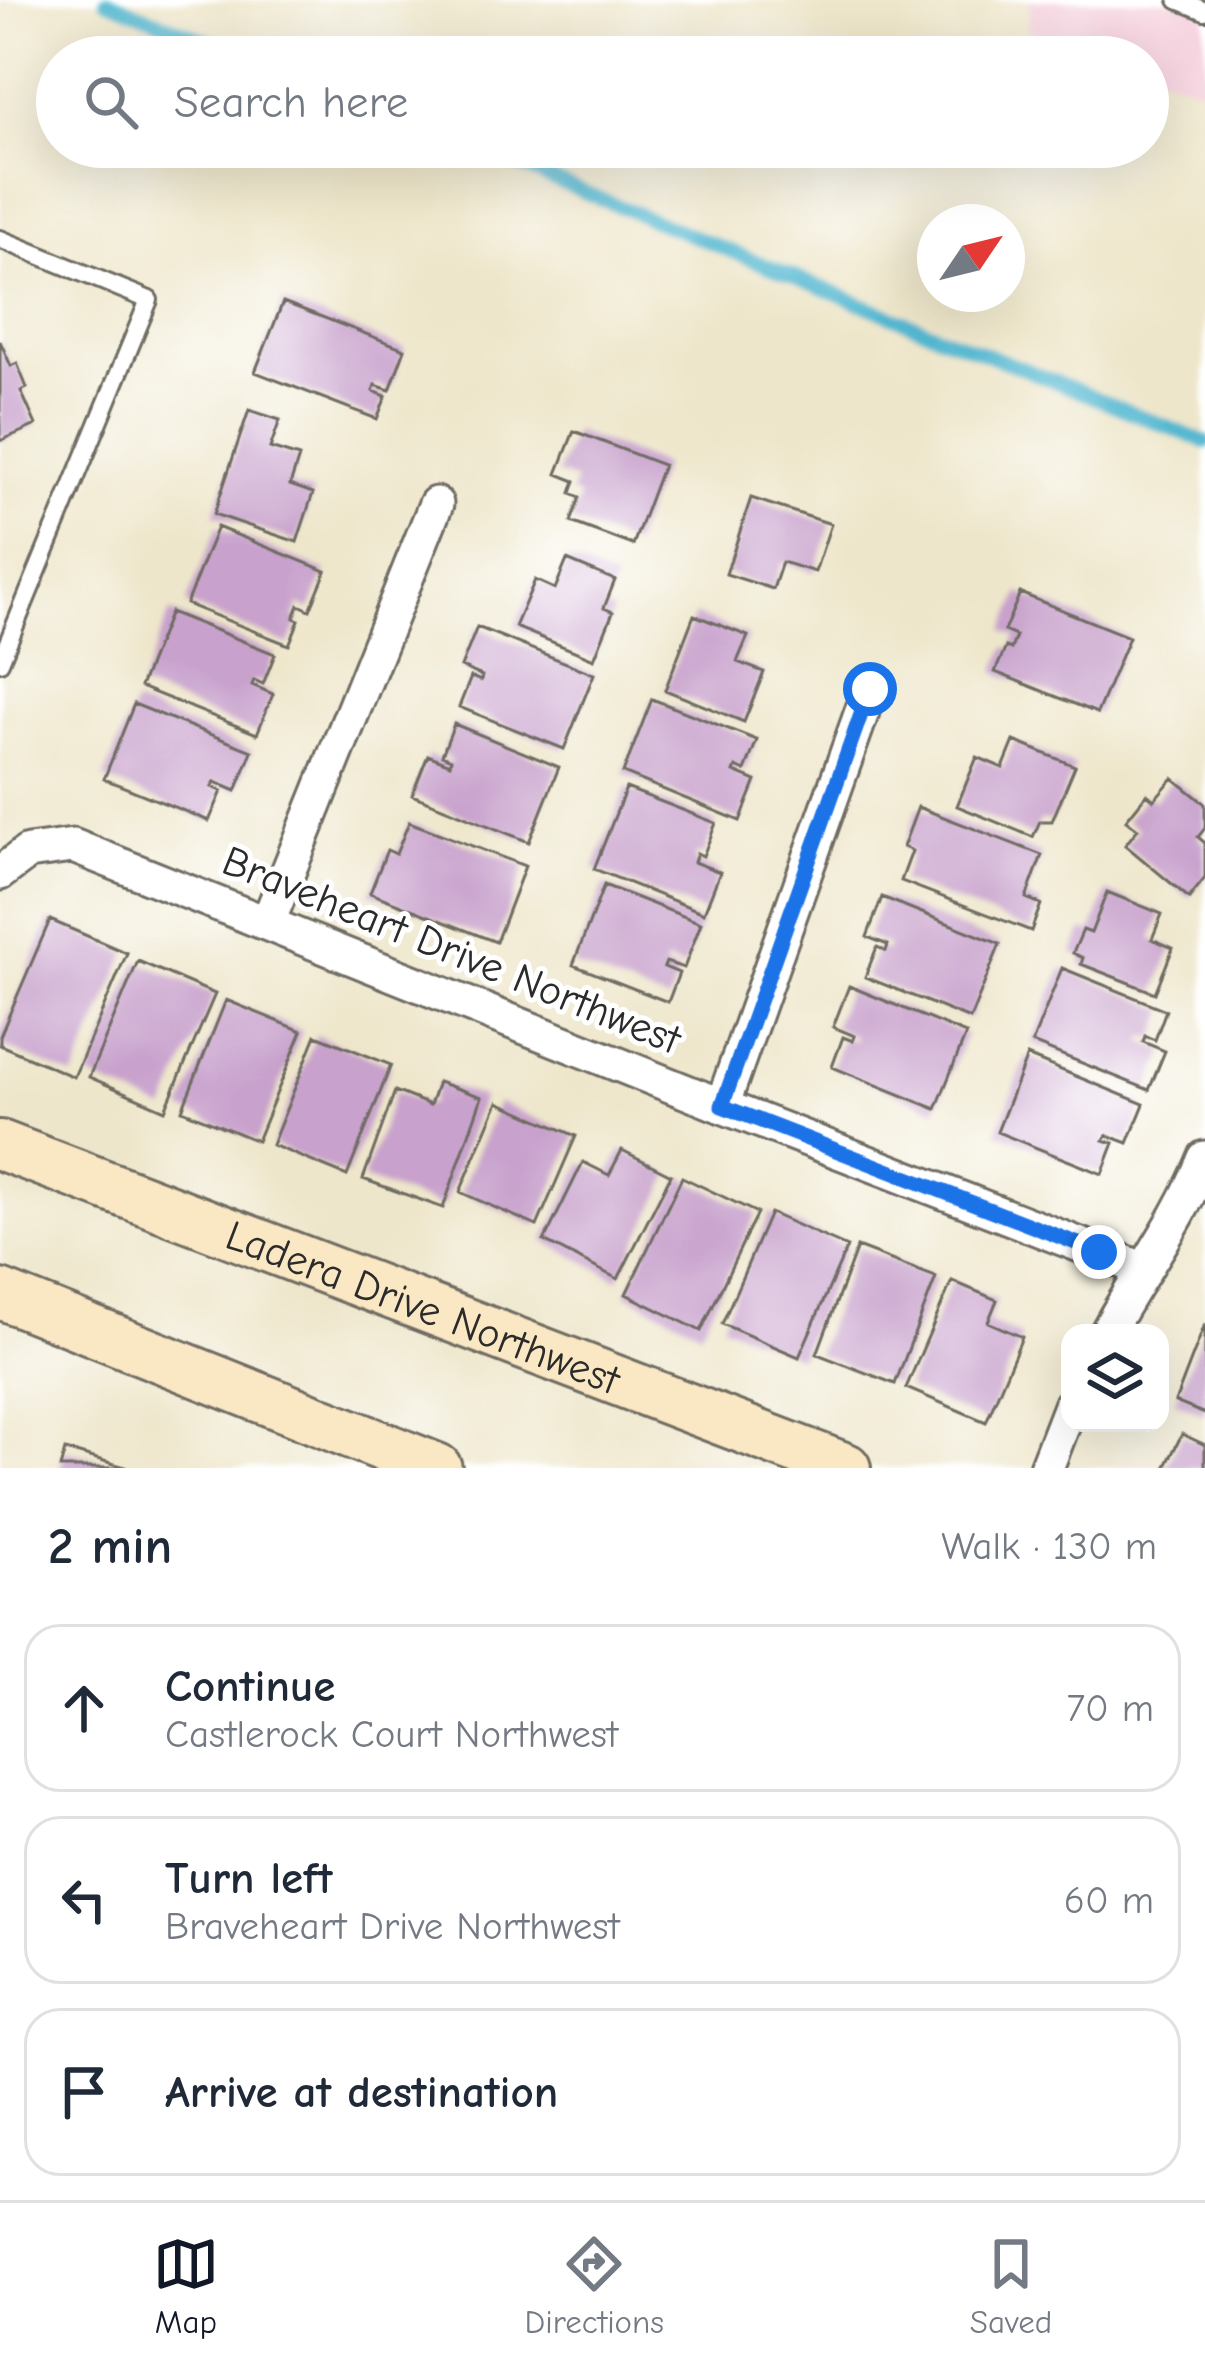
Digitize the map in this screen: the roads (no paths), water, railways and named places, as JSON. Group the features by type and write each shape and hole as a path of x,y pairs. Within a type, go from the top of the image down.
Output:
{"main road":[{"name":"Ladera Drive Northwest","path":"0,1145 846,1468"},
{"path":"0,1294 436,1468"}],"street":[{"path":"268,922 436,504"},
{"path":"722,1106 870,689"},
{"name":"Braveheart Drive Northwest","path":"0,873 28,852 73,846 1142,1269"},
{"path":"1112,1324 1192,1191 1205,1158"},
{"path":"1046,1468 1061,1429"}],"lane":[{"path":"1178,0 1205,11"},
{"path":"0,239 149,300 0,662"}],"waterway":[{"path":"106,0 196,36"},
{"path":"524,168 1205,442"}]}
